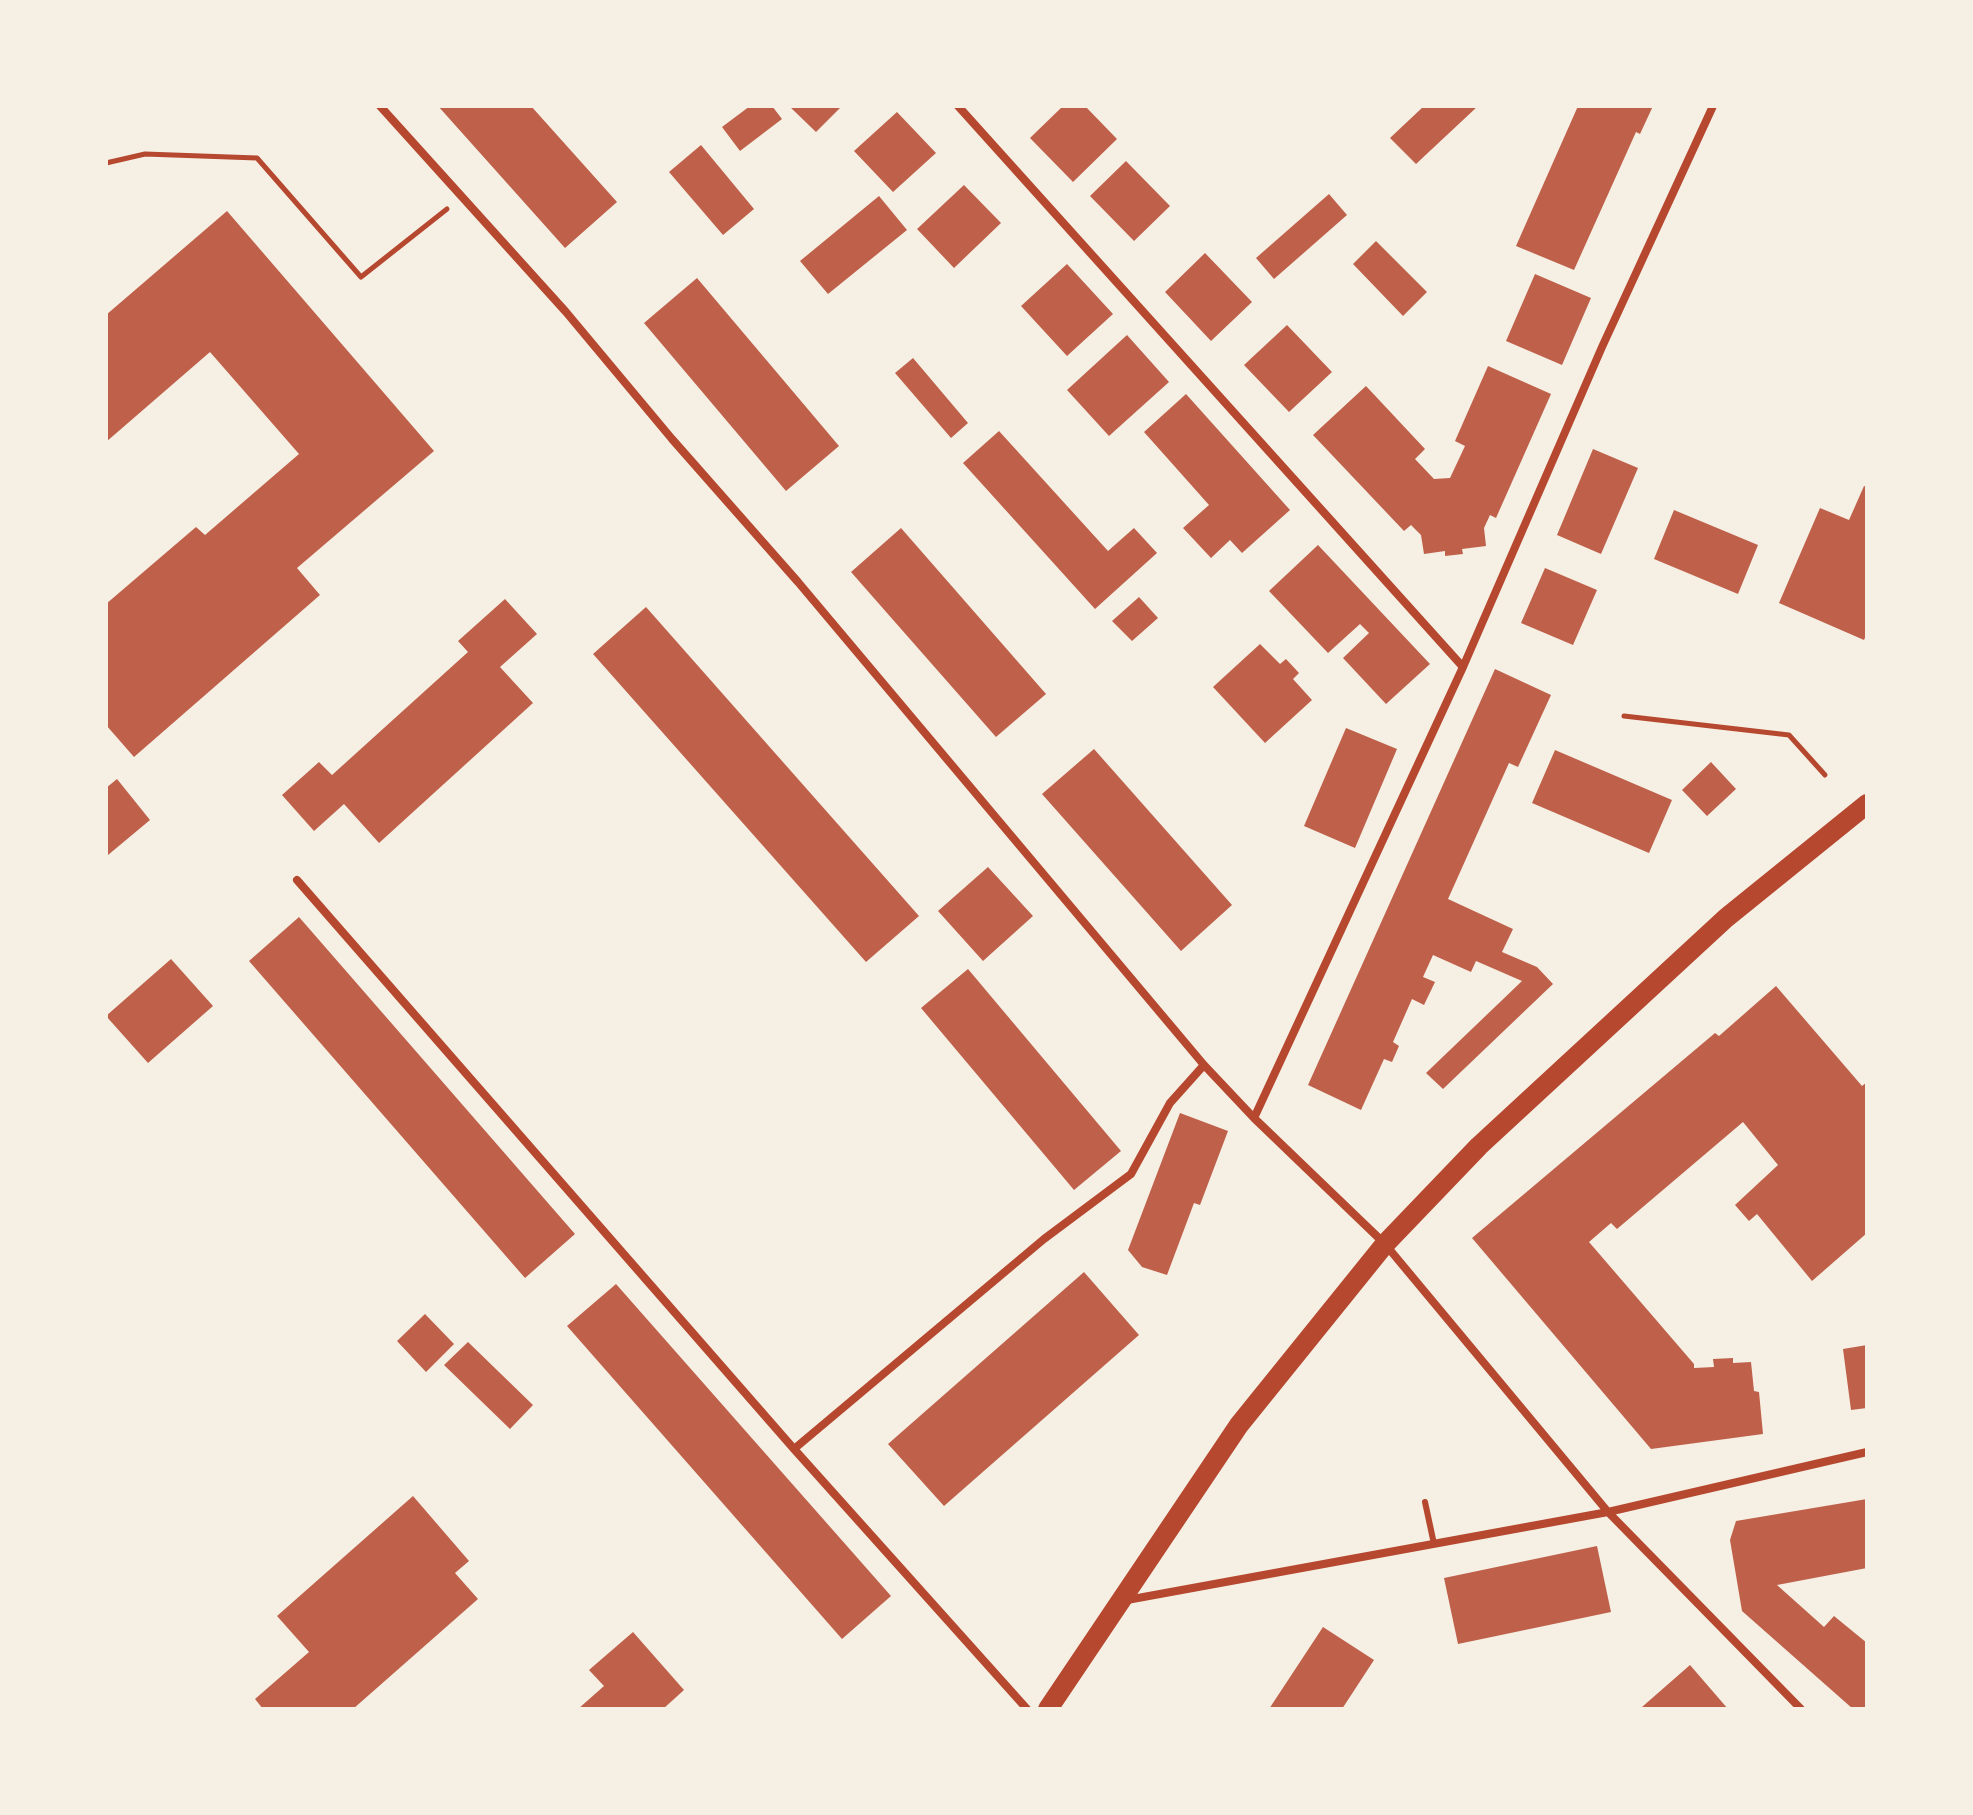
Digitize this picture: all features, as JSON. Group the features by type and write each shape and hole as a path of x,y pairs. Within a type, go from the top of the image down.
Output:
{"main road":[{"path":"1048,1709 1239,1425 1385,1244 1479,1146 1704,939 1867,804"}],"street":[{"path":"380,106 566,312 798,582 1204,1065 1254,1118 1385,1244 1608,1512 1801,1709"},
{"path":"958,106 1463,667"},
{"path":"1254,1118 1463,667 1602,347 1713,106"},
{"path":"297,880 794,1449 1027,1709"},
{"path":"794,1449 1044,1239 1131,1174 1170,1103 1204,1065"},
{"path":"1119,1601 1608,1512 1867,1452"}],"lane":[{"path":"1425,1502 1434,1544"}],"path":[{"path":"106,163 145,154 257,158 361,277 462,197"},
{"path":"1624,716 1789,735 1825,775"}],"building":[{"path":"438,106 531,106 617,202 565,248"},
{"path":"750,106 772,106 782,119 740,151 722,127"},
{"path":"789,106 842,106 816,132"},
{"path":"1063,106 1085,106 1117,139 1073,182 1030,138"},
{"path":"1424,106 1478,106 1416,164 1390,138"},
{"path":"1578,106 1653,106 1640,134 1636,132 1574,270 1516,246"},
{"path":"897,112 936,153 893,192 854,151"},
{"path":"701,145 754,209 723,235 669,172"},
{"path":"1126,161 1170,206 1134,241 1090,196"},
{"path":"964,185 1001,223 954,268 917,229"},
{"path":"1329,194 1347,215 1274,279 1256,258"},
{"path":"879,196 907,230 828,294 800,261"},
{"path":"227,211 434,451 297,568 320,595 134,757 106,725 106,604 196,527 205,535 299,454 210,352 106,442 106,315"},
{"path":"1376,241 1427,292 1403,316 1353,264"},
{"path":"1205,253 1252,302 1211,341 1165,292"},
{"path":"1067,264 1113,314 1067,356 1021,306"},
{"path":"1535,274 1591,298 1562,365 1506,341"},
{"path":"697,278 839,446 786,491 644,323"},
{"path":"1287,325 1332,372 1289,412 1244,365"},
{"path":"1127,335 1169,382 1109,436 1067,390"},
{"path":"913,358 968,423 951,438 895,373"},
{"path":"1488,366 1551,394 1496,518 1490,515 1484,528 1486,546 1462,549 1463,554 1445,556 1445,551 1424,554 1421,535 1411,525 1404,531 1313,435 1366,386 1425,449 1415,459 1434,479 1450,478 1465,446 1455,441"},
{"path":"1186,394 1290,510 1242,553 1230,540 1211,558 1183,528 1209,505 1144,432"},
{"path":"999,431 1108,551 1134,528 1157,553 1095,609 963,463"},
{"path":"1593,449 1638,468 1601,554 1557,535"},
{"path":"1864,486 1867,487 1867,633 1864,640 1779,603 1820,508 1849,520"},
{"path":"1674,510 1758,545 1738,594 1654,559"},
{"path":"901,528 1046,694 996,737 851,572"},
{"path":"1318,545 1430,664 1386,704 1343,658 1369,633 1360,624 1328,653 1269,591"},
{"path":"1545,568 1597,590 1573,645 1521,623"},
{"path":"1139,597 1158,618 1132,641 1112,621"},
{"path":"505,599 537,634 500,667 533,703 379,843 344,804 314,831 282,795 319,762 332,775 468,652 458,641"},
{"path":"646,607 919,916 866,962 593,654"},
{"path":"1260,644 1280,664 1286,659 1299,673 1293,679 1312,700 1265,743 1213,687"},
{"path":"1495,669 1551,695 1518,767 1509,763 1448,899 1513,929 1502,952 1537,967 1553,984 1443,1089 1426,1073 1522,981 1476,961 1471,972 1433,955 1423,977 1435,982 1424,1005 1412,999 1393,1042 1399,1046 1392,1062 1384,1059 1361,1110 1308,1085"},
{"path":"1346,728 1397,749 1355,848 1304,826"},
{"path":"1094,749 1232,905 1181,951 1042,794"},
{"path":"1555,750 1672,800 1649,853 1532,803"},
{"path":"1711,762 1736,789 1707,816 1682,790"},
{"path":"117,779 150,820 108,855 106,788"},
{"path":"988,867 1033,916 983,961 938,911"},
{"path":"299,917 575,1234 525,1278 249,961"},
{"path":"171,959 213,1006 148,1063 106,1016"},
{"path":"968,969 1121,1151 1074,1190 921,1008"},
{"path":"1776,986 1862,1086 1867,1082 1867,1233 1812,1281 1757,1214 1749,1221 1735,1205 1778,1165 1743,1122 1617,1229 1611,1223 1589,1242 1694,1364 1694,1368 1714,1367 1713,1359 1733,1358 1733,1363 1751,1362 1754,1391 1759,1392 1763,1434 1651,1449 1472,1238 1715,1033 1719,1036"},
{"path":"1180,1113 1228,1131 1200,1205 1194,1203 1167,1275 1142,1267 1128,1250"},
{"path":"1084,1272 1139,1335 944,1506 888,1444"},
{"path":"616,1284 891,1596 842,1639 567,1326"},
{"path":"425,1314 454,1344 426,1372 397,1341"},
{"path":"468,1342 533,1405 510,1429 444,1365"},
{"path":"1867,1345 1867,1408 1851,1410 1843,1349"},
{"path":"413,1496 469,1561 455,1573 478,1599 353,1709 263,1709 255,1699 309,1652 277,1616"},
{"path":"1867,1499 1867,1568 1777,1585 1824,1627 1834,1616 1867,1643 1867,1709 1853,1709 1742,1611 1730,1540 1736,1521"},
{"path":"1597,1546 1611,1612 1458,1644 1444,1578"},
{"path":"1323,1627 1374,1660 1342,1709 1269,1709"},
{"path":"633,1632 684,1690 663,1709 578,1709 604,1686 589,1670"},
{"path":"1690,1665 1728,1709 1642,1707"}]}
